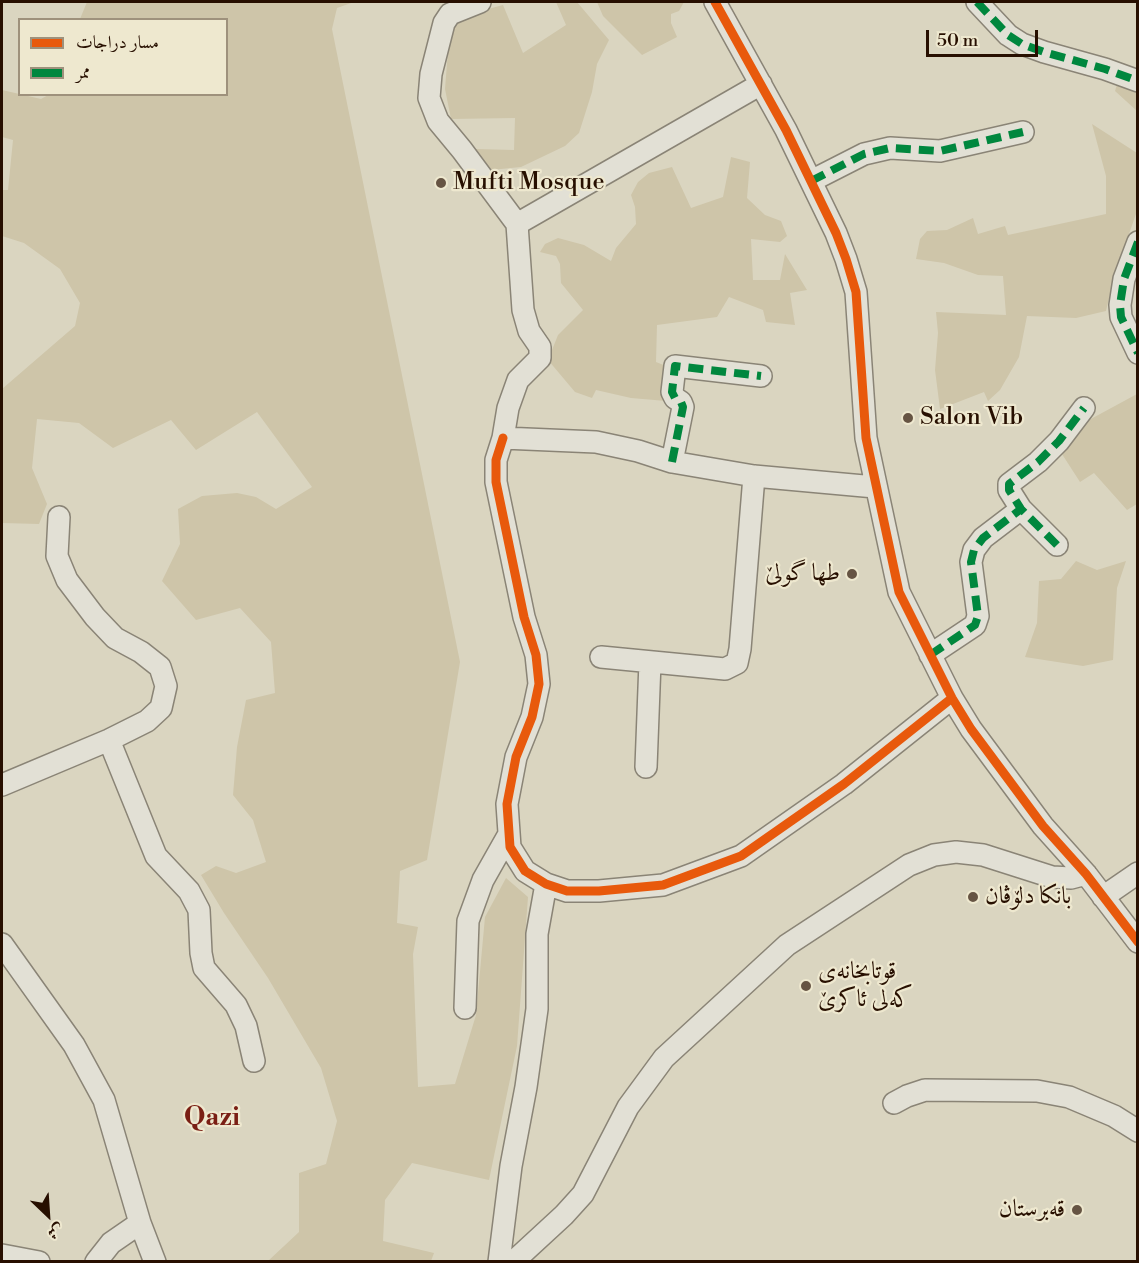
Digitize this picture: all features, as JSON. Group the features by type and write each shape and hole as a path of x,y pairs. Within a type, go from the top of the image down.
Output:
{"street":[{"path":"480,2 450,14 444,23 431,74 429,98 438,122 462,150 517,224 523,310 529,331 540,347 540,358 518,380 508,408 503,438 496,460 496,482 524,617 536,655 538,684 532,717 516,757 507,804 510,847 525,871 546,885 567,891 599,891 663,885 741,855 844,784 952,698"},
{"path":"715,2 786,130 836,233 846,259 856,292 866,438 899,592 952,698 971,729 1043,826 1086,874 1137,942"},
{"path":"977,2 1008,34 1022,44 1137,81"},
{"path":"517,224 761,84"},
{"path":"811,181 864,154 890,148 940,151 1023,132"},
{"path":"1137,242 1124,279 1120,305 1121,317 1137,353"},
{"path":"672,462 683,407 672,392 675,366 761,376"},
{"path":"1057,545 1021,509 1009,490 1009,484 1038,462 1059,441 1084,408"},
{"path":"503,438 596,442 638,451 672,462 754,476 875,487"},
{"path":"601,657 725,669 737,663 754,476"},
{"path":"930,655 975,625 978,616 971,562 974,550 983,538 1021,509"},
{"path":"2,785 109,740 147,721 161,708 166,686 160,667 141,652 115,638 95,617 67,580 57,556 59,517"},
{"path":"646,767 650,662"},
{"path":"109,740 156,856 189,891 199,910 204,968 236,1005 246,1026 254,1061"},
{"path":"465,1008 468,921 483,880 509,834"},
{"path":"513,1262 564,1215 583,1194 628,1107 664,1058 787,945 909,865 934,855 956,852 983,855 1053,877 1071,878 1086,874"},
{"path":"1103,897 1137,873"},
{"path":"499,1262 511,1166 526,1087 537,1009 537,934 546,885"},
{"path":"2,944 74,1045 104,1100 140,1223 155,1262"},
{"path":"894,1103 925,1090 1037,1090 1069,1097 1114,1116 1137,1131"},
{"path":"96,1262 111,1244 140,1223"},
{"path":"2,1255 39,1262"}],"shaded area":[{"path":"87,2 354,2 337,8 332,29 460,662 427,860 400,871 397,923 418,927 413,954 418,1087 455,1084 476,1015 485,917 506,878 528,897 517,1046 489,1180 412,1163 385,1200 383,1241 434,1253 431,1261 268,1261 299,1232 299,1173 326,1164 337,1121 321,1068 268,978 201,875 216,866 236,873 266,862 253,820 233,795 237,747 246,700 275,693 271,642 240,608 196,620 162,581 180,544 178,509 202,496 237,493 256,497 276,509 312,487 257,412 196,450 171,420 113,448 79,423 37,419 32,468 47,504 39,524 2,523 2,389 75,326 80,303 60,269 24,243 2,236 2,190 8,190 13,140 2,137 2,90 18,94 18,96 41,99 46,96 228,96 228,18 80,18"},
{"path":"556,2 577,2 609,40 597,64 592,92 579,133 565,146 521,167 491,170 471,156 476,149 514,150 515,118 451,119 445,89 449,38 455,18 503,5 523,53 566,25"},
{"path":"597,2 684,2 679,11 671,14 671,23 677,37 642,55 603,16"},
{"path":"1119,78 1137,88 1137,111 1115,91"},
{"path":"1092,124 1137,153 1137,211 1114,277 1106,311 1076,318 1027,316 1019,357 1000,390 988,401 984,392 940,409 935,370 938,333 936,312 1006,315 1003,276 978,275 944,263 916,259 920,239 927,231 947,230 973,218 978,234 1005,226 1008,235 1106,214 1106,176"},
{"path":"731,157 750,162 747,198 765,215 781,221 787,236 780,242 751,239 753,280 780,280 785,254 807,290 790,293 795,325 766,322 763,310 729,297 717,317 657,325 656,362 666,366 666,401 631,398 596,390 592,398 575,392 548,360 558,335 583,310 561,283 560,264 556,256 540,252 545,244 558,238 584,245 611,261 616,248 636,224 635,207 631,195 638,182 649,173 672,167 691,208 723,197"},
{"path":"1137,394 1137,504 1127,510 1094,473 1080,482 1060,451 1089,420"},
{"path":"1076,561 1097,570 1126,561 1117,588 1113,660 1083,666 1025,657 1037,623 1039,581 1061,579"}],"marked path":[{"path":"977,2 1008,35 1022,44 1138,81"},
{"path":"811,181 864,154 890,148 940,151 1023,132"},
{"path":"1138,242 1124,279 1120,305 1121,317 1138,353"},
{"path":"672,462 683,407 672,392 675,366 761,376"},
{"path":"1057,545 1021,509 1009,490 1009,484 1038,462 1059,441 1084,408"},
{"path":"930,655 975,625 978,616 971,562 974,550 983,538 1021,509"}],"cycle path":[{"path":"715,2 786,130 836,233 846,259 856,292 866,438 899,592 952,698 971,729 1043,826 1086,874 1138,942"},
{"path":"503,438 496,460 496,482 524,617 536,655 539,684 532,717 516,757 507,804 510,847 525,871 546,884 567,891 599,891 663,885 741,856 844,784 952,698"}],"place":[{"name":"Mufti Mosque","path":"441,183"},
{"name":"Salon Vib","path":"908,418"},
{"name":"طها گولێ","path":"852,574"},
{"name":"بانکا دلۆڤان","path":"973,897"},
{"name":"قوتابخانەی کەلی ئاکرێ","path":"806,986"},
{"name":"قەبرستان","path":"1077,1210"}],"district":[{"name":"Qazi","path":"212,1119"}]}
